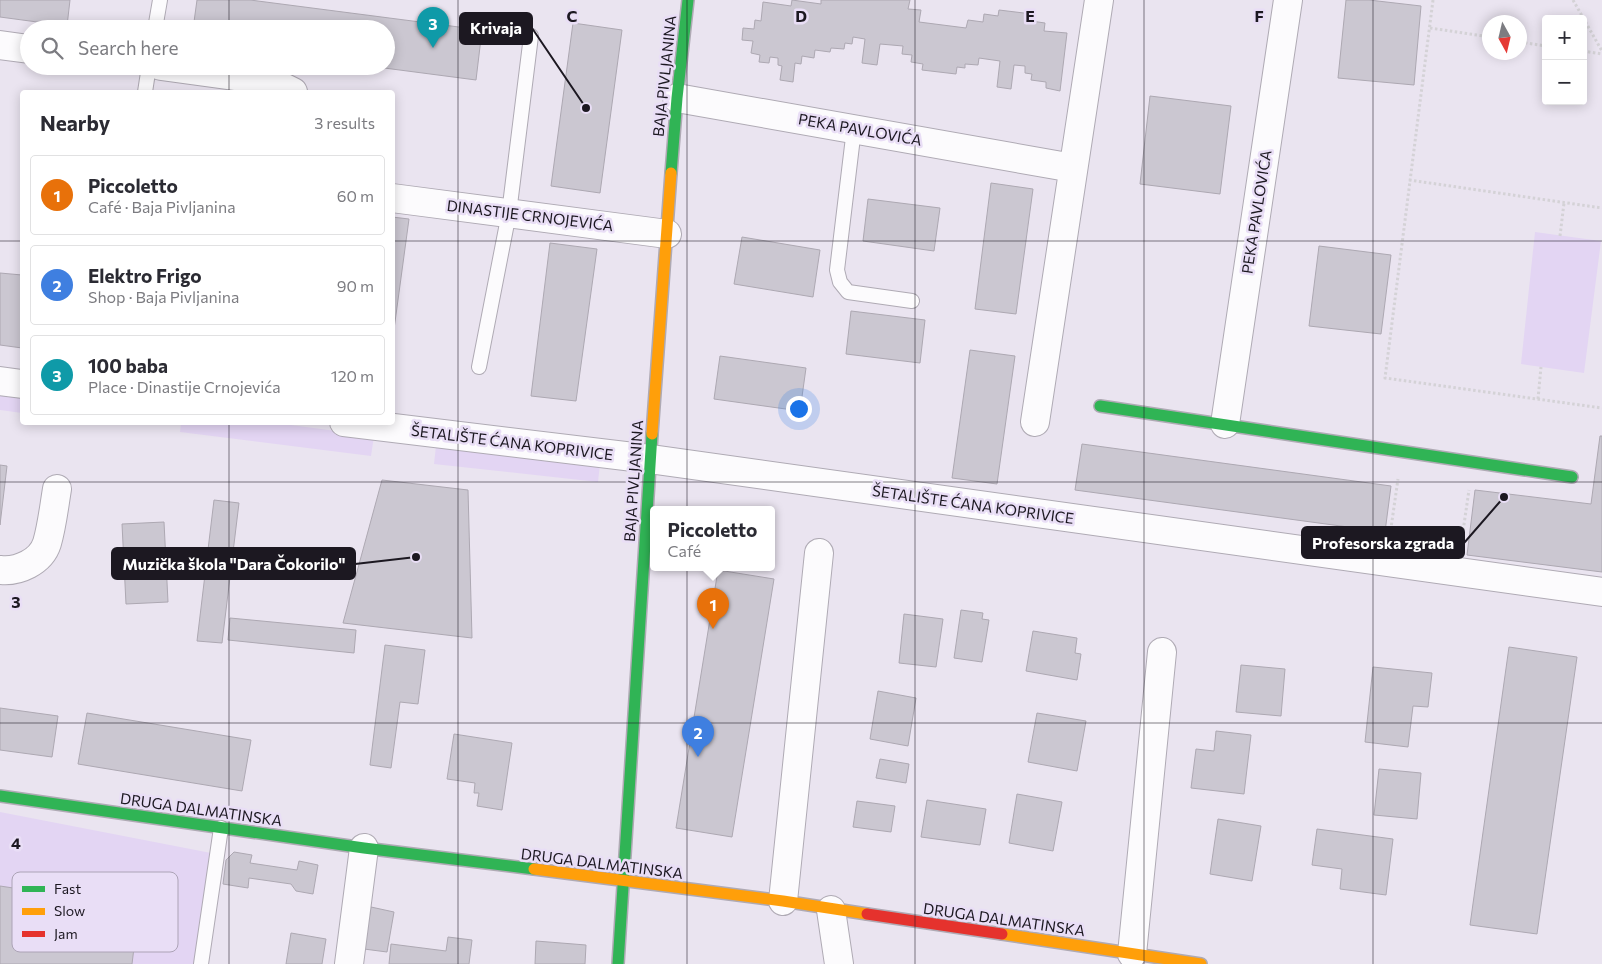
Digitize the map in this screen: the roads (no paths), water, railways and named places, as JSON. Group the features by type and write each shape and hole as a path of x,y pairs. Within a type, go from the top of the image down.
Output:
{"street":[{"name":"BAJA PIVLJANINA","path":"618,964 650,460 677,98 688,0"},
{"path":"1034,422 1099,0"},
{"name":"PEKA PAVLOVIĆA","path":"1225,424 1288,0"},
{"path":"0,45 20,47"},
{"path":"227,75 271,81 289,90"},
{"name":"PEKA PAVLOVIĆA","path":"677,98 1073,168"},
{"name":"DINASTIJE CRNOJEVIĆA","path":"395,198 667,234"},
{"path":"0,381 20,384"},
{"path":"1100,406 1572,477"},
{"name":"ŠETALIŠTE ĆANA KOPRIVICE","path":"368,425 650,460 1602,592"},
{"path":"0,570 11,571 25,566 36,558 46,545 58,489"},
{"path":"783,902 818,553"},
{"path":"1143,958 1162,652"},
{"name":"DRUGA DALMATINSKA","path":"0,796 364,848 783,902 1143,958 1201,964"},
{"path":"349,964 364,848"},
{"path":"831,910 839,964"}],"lane":[{"path":"157,20 160,0"},
{"path":"479,367 509,214 531,36"},
{"path":"145,90 148,75"},
{"path":"854,129 837,270 840,282 848,292 912,301"},
{"path":"201,964 221,828"}],"place":[{"name":"100 baba","path":"433,48"},
{"name":"Krivaja","path":"586,108"},
{"name":"Profesorska zgrada","path":"1504,497"},
{"name":"Muzička škola \"Dara Čokorilo\"","path":"416,557"},
{"name":"Piccoletto","path":"713,629"},
{"name":"Elektro Frigo","path":"698,757"}]}
